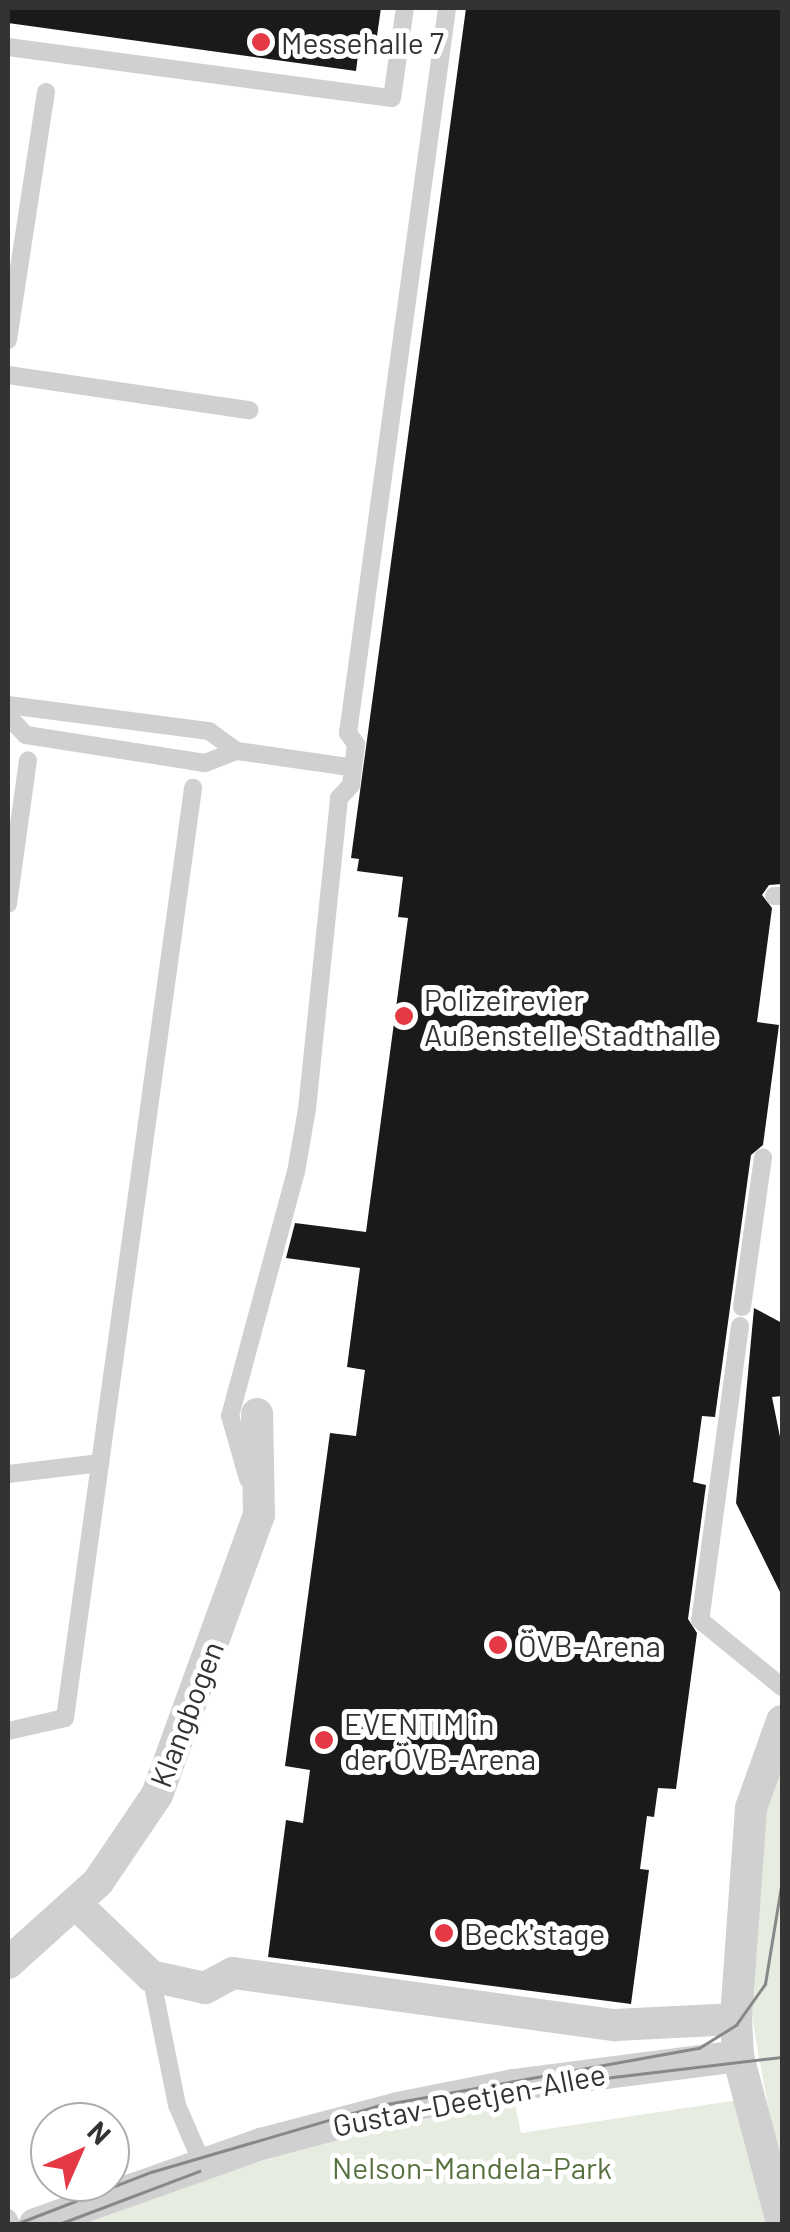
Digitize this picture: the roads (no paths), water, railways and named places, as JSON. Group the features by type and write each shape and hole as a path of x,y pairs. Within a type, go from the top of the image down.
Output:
{"street":[{"name":"Klangbogen","path":"8,1963 76,1904 157,1795 259,1514 257,1414"},
{"path":"782,1721 751,1808 736,2019 738,2056 782,2222"},
{"path":"76,1904 151,1976 205,1988 233,1973 616,2025 736,2019"},
{"name":"Gustav-Deetjen-Allee","path":"35,2224 202,2163 381,2113 513,2085 738,2056"}],"lane":[{"path":"8,47 392,98 405,8"},
{"path":"259,1514 230,1416 307,1109 339,798 351,785 356,744 348,733 446,8"},
{"path":"8,340 46,92"},
{"path":"8,375 250,410"},
{"path":"8,704 209,731 237,751 343,766"},
{"path":"8,716 26,735 206,764 237,751"},
{"path":"8,904 28,760"},
{"path":"8,1731 65,1718 193,788"},
{"path":"763,1156 700,1620 782,1686"},
{"path":"8,1474 100,1463"},
{"path":"151,1976 177,2105 202,2163"},
{"path":"8,2218 10,2224"}],"tram line":[{"path":"16,2224 151,2172 376,2106 699,2048 736,2025 765,1984 782,1880"},
{"path":"401,2115 580,2081 782,2057"},
{"path":"59,2224 199,2171"}],"place":[{"name":"Messehalle 7","path":"261,42"},
{"name":"Polizeirevier Außenstelle Stadthalle","path":"404,1016"},
{"name":"ÖVB-Arena","path":"498,1645"},
{"name":"EVENTIM in der ÖVB-Arena","path":"324,1740"},
{"name":"Beck'stage","path":"444,1933"}],"park label":[{"name":"Nelson-Mandela-Park","path":"472,2167"}]}
